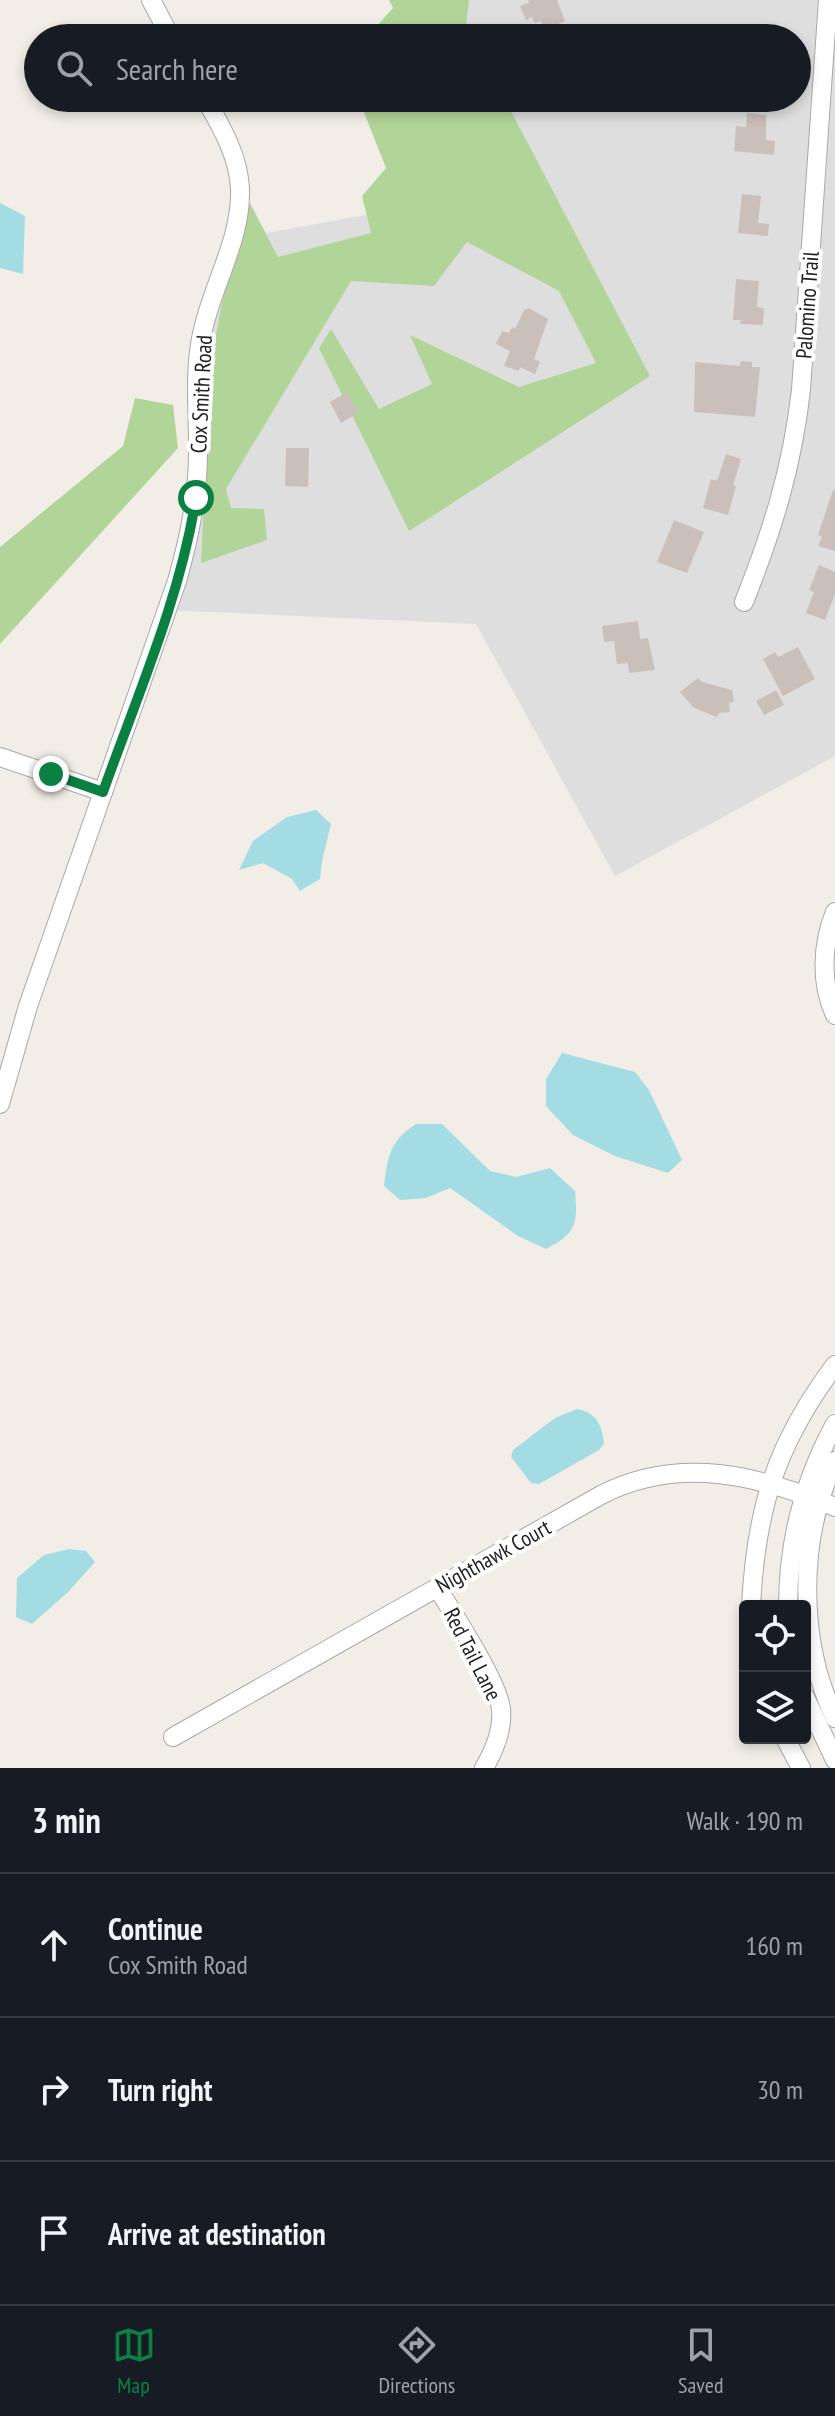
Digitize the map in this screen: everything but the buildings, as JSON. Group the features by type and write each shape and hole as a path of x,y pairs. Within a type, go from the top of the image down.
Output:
{"street":[{"path":"151,0 164,24"},
{"name":"Palomino Trail","path":"744,602 779,508 795,440 803,375 828,0"},
{"name":"Cox Smith Road","path":"0,1104 28,1006 177,581 190,535 196,498 199,352 209,306 231,245 239,212 239,176 233,153 212,112"},
{"path":"0,757 103,792"},
{"path":"835,912 825,940 824,959 835,1015"},
{"path":"752,1600 759,1525 769,1485 788,1438 835,1365"},
{"path":"835,1424 822,1447 819,1501 809,1555 808,1622 814,1659 835,1718"},
{"path":"788,1600 790,1558 835,1461"},
{"name":"Nighthawk Court","path":"173,1737 601,1495 643,1477 667,1472 738,1475 819,1501"},
{"name":"Red Tail Lane","path":"437,1587 493,1683 501,1708 497,1740 484,1768"},
{"path":"811,1710 835,1760"},
{"path":"788,1744 801,1768"}],"shaded area":[{"path":"405,0 835,0 835,756 615,876 476,624 167,610 198,444 199,352 233,239 514,188 470,112 811,112 811,24 419,24"}],"green space":[{"path":"389,0 469,0 466,24 379,24 393,8"},
{"path":"364,112 511,112 650,376 409,531 319,348 331,329 379,409 432,384 410,335 519,387 596,363 559,291 467,242 434,286 351,281 226,489 231,508 264,509 267,540 201,563 210,366 222,303 250,203 278,257 371,233 362,196 386,168"},
{"path":"135,398 173,405 178,448 0,644 0,547 123,446"}],"water":[{"path":"0,203 25,216 23,274 0,268"},
{"path":"316,810 331,824 320,879 300,891 292,879 263,863 239,870 253,841 287,817"},
{"path":"562,1053 635,1072 649,1090 682,1160 668,1173 615,1156 573,1135 546,1106 546,1079"},
{"path":"416,1124 442,1124 490,1171 516,1177 550,1168 575,1191 575,1220 569,1233 546,1249 518,1236 450,1188 426,1198 400,1200 384,1186 387,1166 396,1143"},
{"path":"577,1409 589,1413 597,1421 604,1444 599,1450 539,1484 531,1483 511,1457 513,1450 555,1418"},
{"path":"69,1549 86,1551 95,1562 68,1592 32,1624 16,1617 17,1578 44,1555"}],"route":[{"path":"51,774 103,792 177,581 190,535 196,498"}]}
